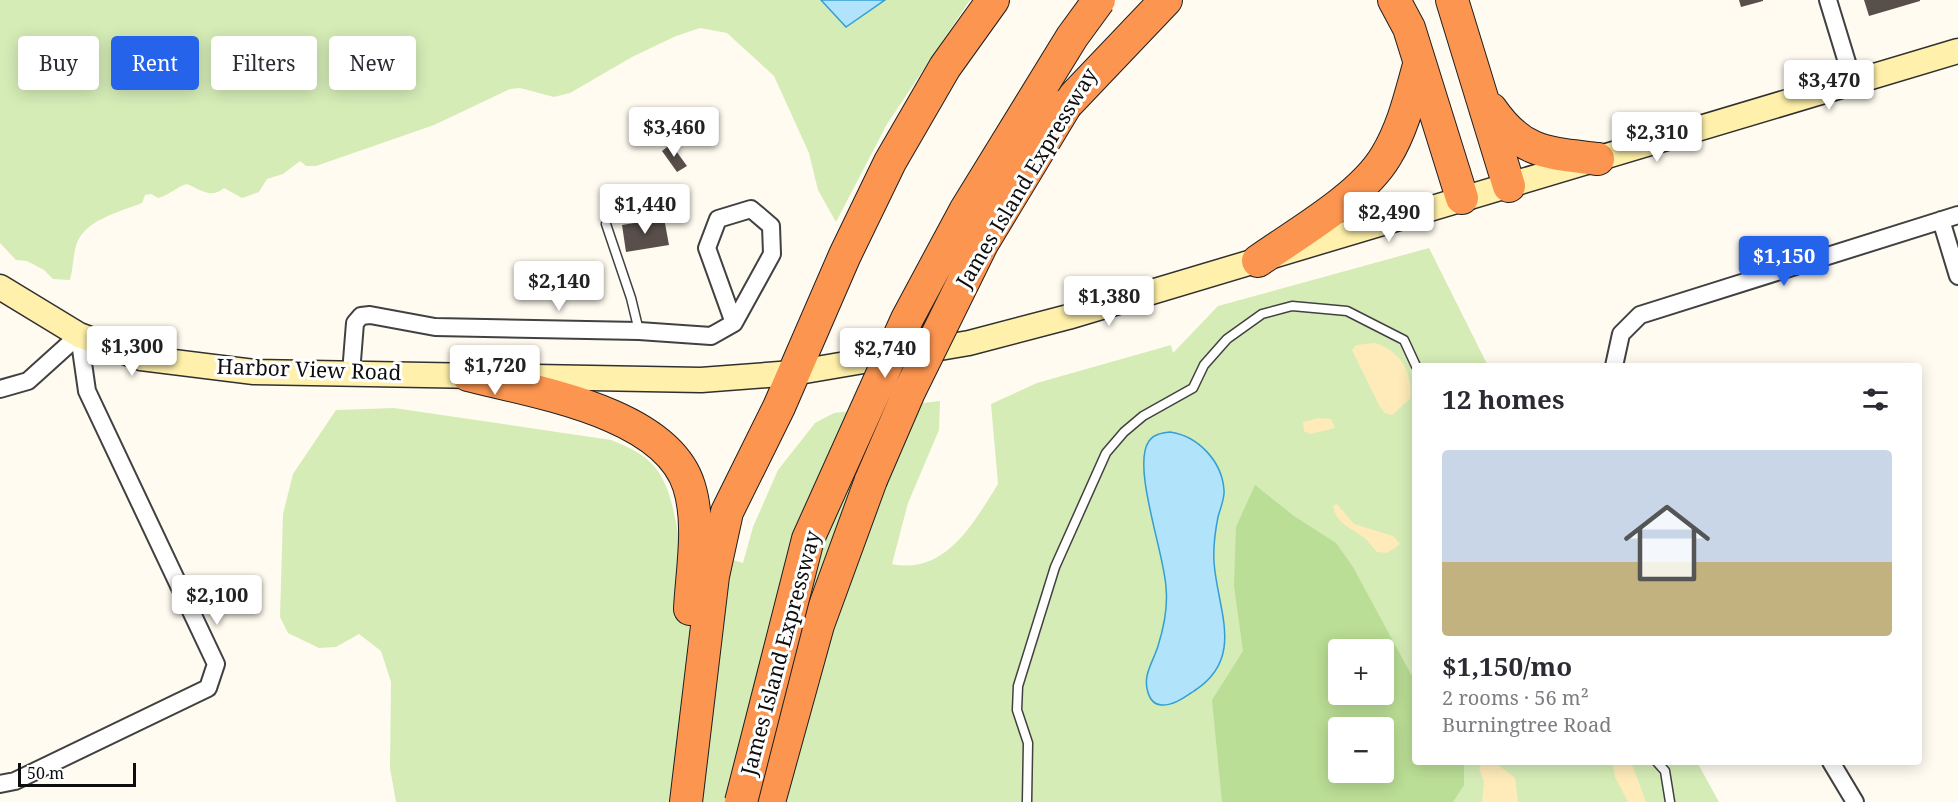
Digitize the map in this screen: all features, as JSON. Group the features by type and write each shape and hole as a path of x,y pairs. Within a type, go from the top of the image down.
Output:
{"highway":[{"path":"707,530 745,473 779,406 845,255 890,162 945,68 993,0"},
{"name":"James Island Expressway","path":"741,802 808,539 908,319 965,211 1072,37 1099,0"},
{"name":"James Island Expressway","path":"769,802 818,625 874,473 909,392 982,244 1066,105 1138,0"},
{"path":"1066,105 1166,0"},
{"path":"1394,0 1409,27 1462,198"},
{"path":"1452,0 1509,186"},
{"path":"1258,261 1350,196 1385,158 1405,118 1419,65"},
{"path":"1482,96 1502,125 1517,140 1548,153 1598,159"},
{"path":"468,375 588,406 650,435 679,463 707,530 687,792"}],"main road":[{"name":"Harbor View Road","path":"0,288 79,335 141,358 255,372 701,380 793,373 969,343 1258,261 1958,51"}],"street":[{"path":"1828,0 1853,81"},
{"path":"351,373 355,323 361,316 370,315 435,327 639,331 711,336 734,323 772,254 771,226 751,209 718,219 707,248 734,323"},
{"path":"1615,363 1621,334 1640,315 1958,215"},
{"path":"1941,220 1958,276"},
{"path":"0,389 28,381 79,335"},
{"path":"0,784 15,781 208,688 216,664 87,391 79,335"},
{"path":"1833,765 1855,802"}],"lane":[{"path":"606,224 631,298 639,331"},
{"path":"1027,802 1028,743 1017,710 1018,686 1054,567 1106,453 1124,432 1143,417 1193,388 1204,365 1227,339 1262,314 1292,306 1347,312 1404,340 1415,363"},
{"path":"1660,765 1665,771 1670,802"}],"green space":[{"path":"0,0 821,0 846,27 885,0 970,0 887,124 836,222 818,190 809,153 774,76 727,33 700,28 676,36 632,57 570,93 554,97 520,88 510,89 434,125 316,166 306,166 300,161 283,174 267,179 259,192 242,198 224,188 210,193 187,184 158,198 151,194 145,195 142,203 103,218 86,230 76,246 70,280 53,279 44,270 27,261 16,260 0,243"},
{"path":"1429,248 1486,363 1412,363 1412,765 1699,765 1719,802 396,802 390,768 391,682 381,651 359,634 336,647 319,648 288,633 280,617 283,514 293,474 336,410 394,408 611,440 643,456 664,481 680,544 743,563 753,527 778,470 815,423 834,413 940,401 939,430 908,503 892,564 911,565 927,562 942,554 955,543 978,515 998,484 991,404 1037,383 1171,345 1173,353 1218,306"},
{"path":"1255,485 1294,516 1336,543 1353,567 1392,639 1328,639 1328,705 1394,705 1394,643 1412,676 1412,765 1464,765 1464,785 1453,802 1222,802 1212,700 1243,651 1234,586 1236,527"}],"sand":[{"path":"1375,343 1384,346 1398,357 1410,380 1410,399 1392,415 1385,413 1379,405 1352,350 1356,345"},
{"path":"1318,418 1331,419 1335,428 1310,434 1304,431 1303,422"},
{"path":"1337,504 1354,524 1393,536 1400,544 1387,553 1377,552 1338,517 1333,506"},
{"path":"1482,765 1498,765 1515,778 1518,802 1482,802 1484,782 1479,768"},
{"path":"1613,765 1632,765 1646,802 1628,802 1615,777"}],"water":[{"path":"821,0 885,0 846,27"},
{"path":"1170,432 1180,434 1199,444 1219,469 1222,479 1224,496 1216,528 1214,556 1225,632 1224,648 1219,664 1210,678 1179,701 1161,705 1150,698 1146,680 1164,625 1166,588 1144,470 1145,453 1149,441 1156,435"}],"building":[{"path":"1739,0 1763,0 1763,1 1741,7"},
{"path":"1864,0 1920,0 1920,1 1869,16"},
{"path":"671,144 687,166 677,172 662,151"},
{"path":"664,218 669,245 626,252 622,225"}]}
